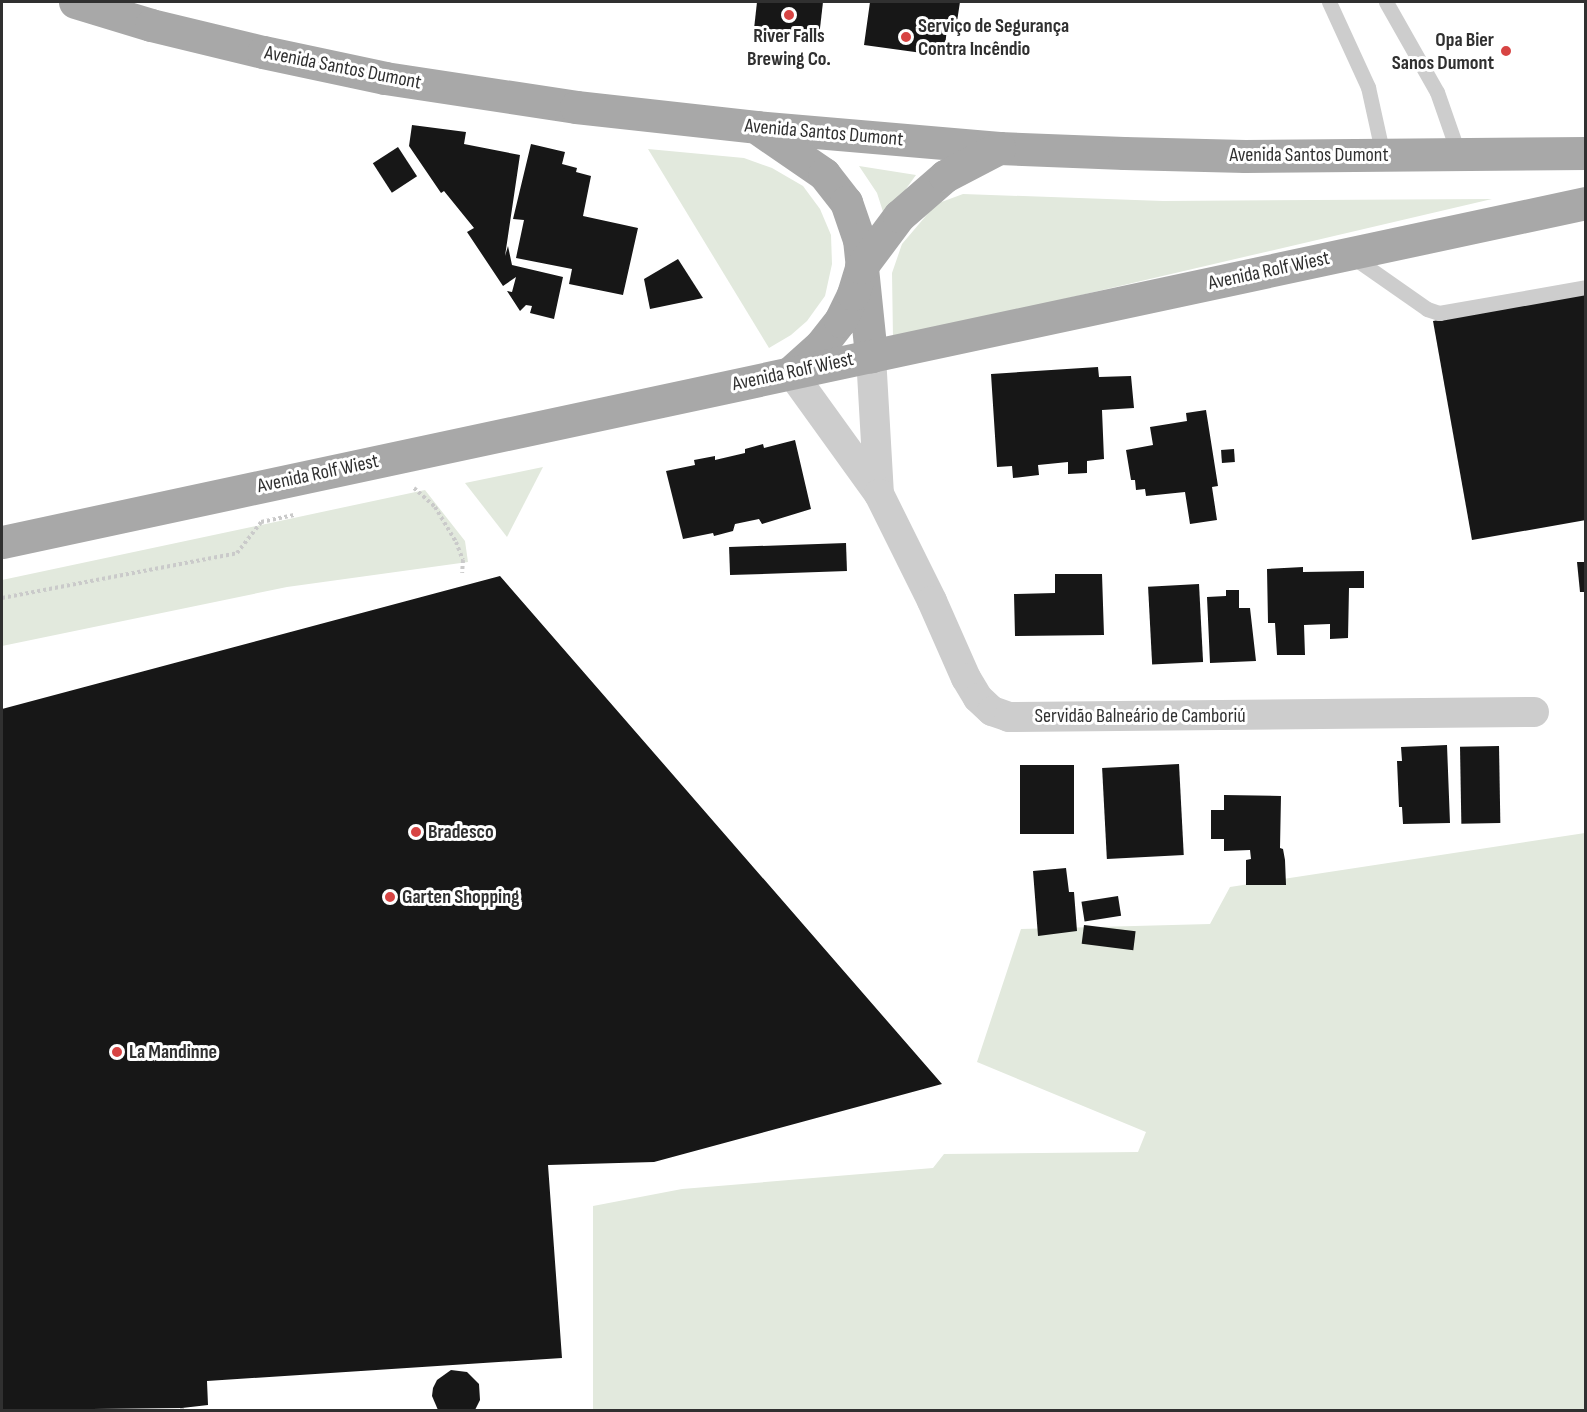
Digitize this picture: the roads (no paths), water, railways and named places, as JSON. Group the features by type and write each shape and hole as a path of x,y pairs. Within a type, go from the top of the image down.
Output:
{"main road":[{"name":"Avenida Santos Dumont","path":"75,2 173,30 385,78 576,107 756,127 999,148 1245,156 1586,153"},
{"path":"756,127 806,160 837,188 854,221 871,356"},
{"path":"791,372 821,345 840,321 853,294 861,267 899,216 921,195 971,160 999,148"},
{"name":"Avenida Rolf Wiest","path":"2,542 1586,203"}],"street":[{"name":"Servidão Balneário de Camboriú","path":"871,356 879,494"},
{"name":"Servidão Balneário de Camboriú","path":"791,372 879,494 932,601 966,678 978,698 992,711 1010,717 1534,712"}],"lane":[{"path":"1329,2 1368,87 1383,155"},
{"path":"1386,2 1437,92 1459,155"},
{"path":"1348,254 1427,309 1439,313 1586,287"}],"place":[{"name":"River Falls Brewing Co.","path":"789,15"},
{"name":"Serviço de Segurança Contra Incêndio","path":"906,37"},
{"name":"Opa Bier Sanos Dumont","path":"1506,51"},
{"name":"Bradesco","path":"416,832"},
{"name":"Garten Shopping","path":"390,897"},
{"name":"La Mandinne","path":"117,1052"}]}
